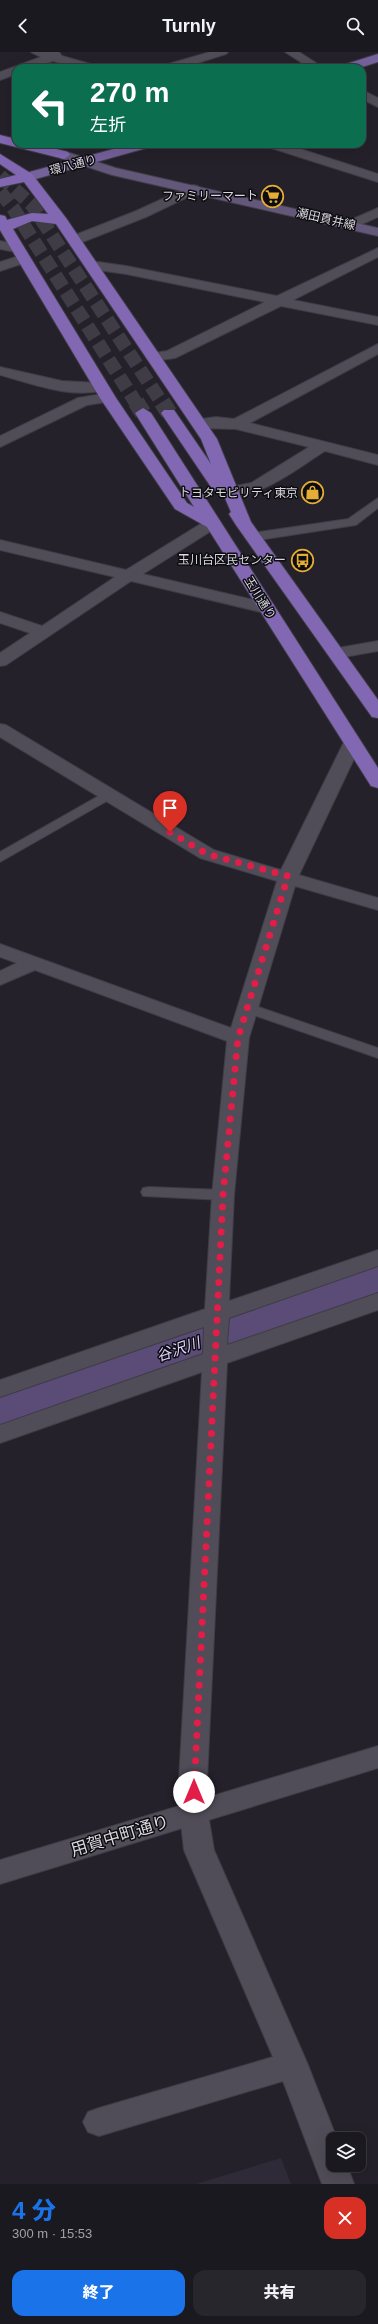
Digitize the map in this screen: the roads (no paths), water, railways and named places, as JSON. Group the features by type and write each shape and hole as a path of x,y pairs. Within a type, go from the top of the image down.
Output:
{"highway":[{"path":"0,138 12,142"},
{"path":"37,148 64,155"},
{"path":"0,158 27,177 61,221 199,423 209,439 248,531"},
{"name":"環八通り","path":"0,171 14,167"},
{"name":"環八通り","path":"0,183 27,177"},
{"path":"61,221 42,216 30,217 2,224 104,392 181,506 213,523"},
{"name":"玉川通り","path":"143,413 265,608 378,782"},
{"path":"169,413 248,531 338,654 378,713"}],"main road":[{"path":"359,64 378,58"},
{"path":"366,74 378,70"},
{"name":"環八通り","path":"14,167 89,148"},
{"name":"環八通り","path":"27,177 132,148"},
{"name":"瀬田貫井線","path":"64,155 112,172 351,225"}],"street":[{"path":"37,52 77,64"},
{"path":"31,64 68,52"},
{"path":"182,64 222,52"},
{"path":"291,52 311,64"},
{"path":"0,76 12,72"},
{"path":"366,96 378,103"},
{"path":"284,148 378,178"},
{"path":"75,240 141,214 193,189"},
{"path":"351,225 378,212"},
{"path":"351,225 378,231"},
{"path":"0,245 19,253"},
{"path":"153,357 170,354 378,252"},
{"path":"0,267 19,253"},
{"path":"91,265 126,270 378,321"},
{"path":"236,424 378,348"},
{"path":"0,371 67,386 104,392"},
{"path":"0,442 104,392"},
{"path":"199,423 216,422 236,424 378,460"},
{"path":"231,491 256,488 322,446"},
{"path":"0,661 128,576 213,523"},
{"path":"0,545 265,608"},
{"path":"0,617 43,632"},
{"path":"338,654 378,646"},
{"path":"0,729 207,854 288,876 378,904"},
{"path":"338,2184 292,2065 199,1850 194,1814 193,1781 223,1195 238,1038 288,876 352,744"},
{"path":"0,950 238,1038"},
{"path":"0,979 33,962"},
{"path":"0,1389 378,1258"},
{"path":"0,1434 378,1301"},
{"name":"用賀中町通り","path":"0,1872 378,1757"},
{"path":"99,2122 292,2065"}],"lane":[{"path":"248,531 352,522 378,502"},
{"path":"0,858 109,794"},
{"path":"247,1008 378,1053"},
{"path":"149,1192 223,1195"}],"waterway":[{"name":"谷沢川","path":"0,1411 378,1279"}],"tunnel":[{"path":"0,176 32,205 162,403"},
{"path":"0,192 13,208 136,403"},
{"path":"136,402 143,413"},
{"path":"162,402 169,413"}],"place":[{"name":"ファミリーマート","path":"273,196"},
{"name":"トヨタモビリティ東京","path":"313,493"},
{"name":"玉川台区民センター","path":"302,560"}]}
